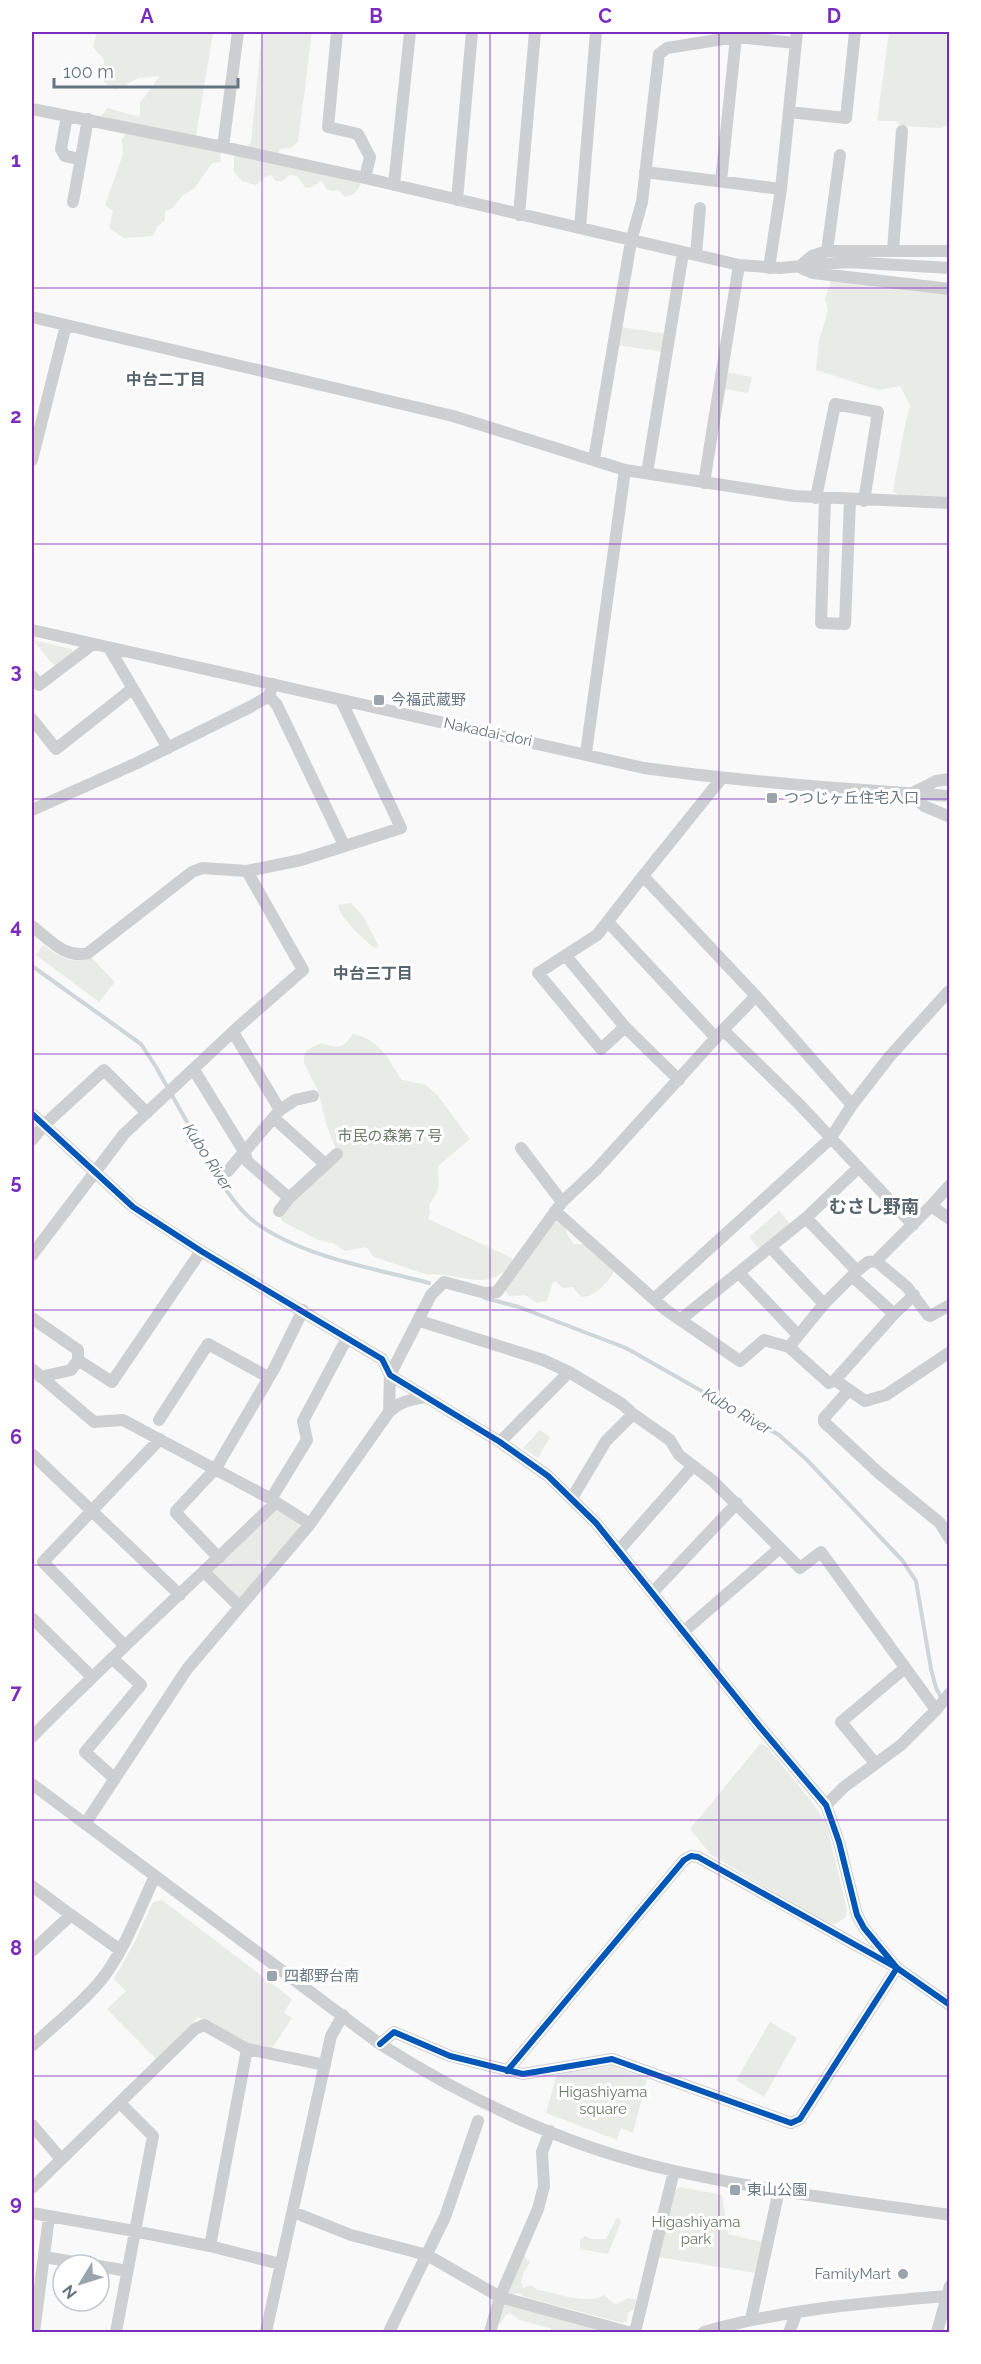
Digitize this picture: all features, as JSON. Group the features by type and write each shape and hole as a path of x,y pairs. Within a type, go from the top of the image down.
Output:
{"street":[{"path":"223,147 238,32"},
{"path":"337,32 327,127 358,134 370,157 365,178"},
{"path":"394,185 410,32"},
{"path":"457,200 472,32"},
{"path":"519,215 535,32"},
{"path":"580,228 596,32"},
{"path":"789,112 846,118 855,32"},
{"path":"721,181 736,37"},
{"path":"594,459 631,241 642,202 659,54 667,48 736,37 796,37 781,189 769,268"},
{"path":"32,109 365,178 739,265 769,268 847,262 950,268"},
{"path":"67,116 61,149 65,156 80,159"},
{"path":"73,202 88,119"},
{"path":"893,250 902,131"},
{"path":"827,251 840,155"},
{"path":"645,172 781,189"},
{"path":"647,473 700,208"},
{"path":"799,267 812,256 827,251 950,251"},
{"path":"704,483 739,265"},
{"path":"799,267 813,273 950,289"},
{"path":"32,317 453,416 626,470 820,498 950,503"},
{"path":"32,460 66,325"},
{"path":"850,500 845,624 821,623 820,498 835,404 878,412 864,501"},
{"path":"586,753 626,470"},
{"name":"Nakadai-dori","path":"32,630 271,690 342,700 586,753 644,768 721,779 950,796"},
{"path":"32,676 39,685 93,644"},
{"path":"109,648 168,748"},
{"path":"32,719 56,749 132,690"},
{"path":"32,810 168,748 271,690 344,845"},
{"path":"32,926 66,952 76,956 88,953 192,872 202,868 247,870 301,860 401,828 342,700"},
{"path":"625,1027 601,1049 538,973 597,935 721,779"},
{"path":"950,779 936,781 910,794 924,806 950,816"},
{"path":"32,1255 124,1134 303,970 247,870"},
{"path":"644,876 756,996 852,1105"},
{"path":"608,922 720,1034 830,1138 913,1224"},
{"path":"566,956 625,1027 679,1080"},
{"path":"654,1299 830,1138 890,1056 948,992 950,993"},
{"path":"389,1412 390,1375 420,1321 431,1295 444,1282 485,1293 497,1292 559,1207 756,996"},
{"path":"233,1032 277,1114 325,1164"},
{"path":"32,1140 44,1125 105,1070 147,1113"},
{"path":"194,1070 244,1153 246,1161 289,1198"},
{"path":"228,1171 277,1114 295,1100 313,1096"},
{"path":"32,1114 133,1207 201,1251 382,1359 390,1375 500,1442 548,1476 572,1498 619,1550 683,1632 826,1805 839,1842 857,1915 864,1928 897,1968"},
{"path":"520,1148 559,1207 654,1299 680,1320 740,1361 764,1340 789,1347 829,1383 835,1380 914,1295"},
{"path":"279,1211 289,1198 337,1154"},
{"path":"680,1320 771,1248 858,1168"},
{"path":"789,1347 824,1304 868,1262 876,1261 950,1185"},
{"path":"931,1206 950,1219"},
{"path":"806,1218 894,1314"},
{"path":"771,1248 824,1304"},
{"path":"78,1360 112,1382 115,1380 201,1251"},
{"path":"876,1261 907,1287 930,1316 950,1305"},
{"path":"740,1274 798,1335"},
{"path":"219,1558 176,1513 216,1468 303,1310"},
{"path":"32,1318 78,1350 78,1360 71,1370 36,1373"},
{"path":"420,1321 526,1354 569,1372 622,1404 670,1440 679,1455 737,1503 800,1568 821,1552 936,1710"},
{"path":"32,1737 92,1676 219,1558 274,1500 307,1440 303,1421 347,1338"},
{"path":"159,1420 207,1344 268,1377"},
{"path":"835,1380 865,1401 886,1395 950,1352"},
{"path":"500,1442 569,1372"},
{"path":"36,1373 94,1422 123,1420 274,1500 310,1524"},
{"path":"849,1390 824,1418 825,1422 880,1474 940,1523 950,1539"},
{"path":"85,1824 188,1669 310,1524 389,1412 406,1401 426,1397"},
{"path":"572,1498 606,1441 633,1414"},
{"path":"125,1646 43,1562 160,1439"},
{"path":"32,1454 180,1594"},
{"path":"619,1550 692,1467"},
{"path":"652,1593 737,1503"},
{"path":"683,1632 780,1548"},
{"path":"204,1572 239,1606"},
{"path":"32,1618 92,1676"},
{"path":"112,1658 141,1684 85,1752 115,1779"},
{"path":"875,1763 841,1722 905,1668"},
{"path":"826,1805 843,1787 901,1745 936,1710 948,1694"},
{"path":"32,1784 380,2044 425,2073 462,2093 550,2131 598,2148 674,2170 779,2190 950,2215"},
{"path":"507,2071 684,1860 691,1856 698,1857 897,1968 950,2005"},
{"path":"32,2046 90,1993 103,1977 120,1950 155,1876"},
{"path":"32,1886 120,1950"},
{"path":"32,1951 71,1915"},
{"path":"380,2044 394,2032 450,2056 507,2071 534,2074 612,2059 791,2123 800,2119 897,1968"},
{"path":"266,2332 331,2036 343,2016"},
{"path":"32,2188 199,2025 204,2025 247,2049 325,2065"},
{"path":"210,2246 247,2049"},
{"path":"116,2332 153,2136 120,2103"},
{"path":"389,2332 445,2217 478,2121"},
{"path":"32,2125 61,2159"},
{"path":"490,2332 500,2297 538,2209 544,2186 542,2152 550,2131"},
{"path":"635,2332 674,2170"},
{"path":"751,2319 779,2190"},
{"path":"293,2212 351,2235 427,2255 500,2297 628,2332"},
{"path":"32,2213 210,2246 280,2264"},
{"path":"34,2332 49,2217"},
{"path":"44,2257 51,2258"},
{"path":"111,2268 127,2271"},
{"path":"704,2332 719,2330 751,2319 948,2291 937,2332"},
{"path":"789,2332 797,2312"}],"green space":[{"path":"97,32 213,32 196,136 220,148 221,162 212,163 195,188 182,196 173,208 165,211 165,220 157,227 153,236 124,238 109,228 113,211 105,205 123,154 122,139 130,126 101,117 107,108 140,117 140,103 160,76 139,78 115,90 104,82 104,60 93,47"},
{"path":"262,32 312,32 298,142 290,148 280,149 278,155 361,180 358,189 352,195 345,197 338,190 326,189 322,181 309,188 305,187 297,176 290,175 282,181 276,181 271,175 267,176 256,185 242,181 234,172 234,155 247,149 251,142"},
{"path":"889,32 949,32 949,125 939,128 902,126 895,121 877,121"},
{"path":"831,280 949,293 949,497 900,496 893,491 910,405 900,386 879,390 816,370 819,341 828,310 825,299"},
{"path":"621,327 667,334 664,352 618,345"},
{"path":"727,372 752,377 748,393 724,389"},
{"path":"33,640 72,649 73,652 54,666"},
{"path":"351,903 364,918 379,947 374,948 343,916 338,905"},
{"path":"43,945 60,956 72,960 84,960 91,957 115,982 99,1002 36,955"},
{"name":"市民の森第７号","path":"353,1034 377,1045 402,1080 426,1085 438,1096 470,1139 438,1166 438,1187 429,1205 428,1219 512,1258 513,1261 504,1271 484,1280 428,1275 374,1257 366,1247 345,1251 333,1243 318,1240 282,1221 280,1215 336,1150 318,1091 304,1063 304,1056 307,1050 321,1043 336,1047 343,1045"},
{"path":"779,1211 791,1225 760,1250 749,1237"},
{"path":"558,1221 566,1226 567,1234 574,1244 585,1244 614,1272 600,1289 591,1295 581,1297 573,1287 563,1288 553,1282 547,1301 537,1303 525,1295 509,1296 505,1291 506,1287 550,1224"},
{"path":"540,1430 550,1437 538,1458 523,1448"},
{"path":"277,1507 299,1523 300,1529 238,1600 209,1573"},
{"path":"760,1744 766,1746 813,1803 826,1823 847,1909 846,1917 835,1924 827,1923 711,1855 690,1829"},
{"path":"162,1900 292,1999 284,2013 292,2018 271,2050 248,2044 198,2017 156,2059 107,2009 126,1991 114,1979 153,1902"},
{"path":"770,2022 797,2038 764,2097 736,2080"},
{"name":"Higashiyama square","path":"612,2066 647,2079 633,2133 621,2128 617,2140 546,2113 557,2074"},
{"name":"Higashiyama park","path":"680,2187 722,2195 728,2234 762,2242 755,2273 658,2257 675,2191"},
{"path":"619,2218 621,2222 608,2254 580,2249 580,2239 585,2236 592,2239 606,2239 616,2219"},
{"path":"524,2256 530,2262 523,2274 521,2283 523,2288 531,2285 537,2290 580,2299 597,2298 604,2295 615,2304 629,2298 636,2300 634,2309 628,2313 627,2321 622,2323 525,2297 519,2293 508,2294 508,2287"},
{"path":"506,2305 615,2332 551,2332 550,2328 519,2320 510,2313 500,2324 496,2320 500,2307"}],"waterway":[{"name":"Kubo River","path":"32,966 141,1044 230,1196 256,1223 295,1245 317,1253 429,1283"},
{"name":"Kubo River","path":"485,1298 519,1307 626,1348 779,1435 807,1460 902,1560 916,1581 931,1669 941,1697"}],"cycle path":[{"path":"32,1114 133,1207 201,1251 382,1359 390,1375 500,1442 548,1476 596,1523 760,1727 826,1805 839,1842 857,1915 864,1928 897,1968 950,2005"},
{"path":"380,2044 394,2032 450,2056 523,2074 612,2059 791,2123 800,2119 897,1968 698,1857 691,1856 684,1860 507,2071"}],"place":[{"name":"今福武蔵野","path":"379,700"},
{"name":"つつじヶ丘住宅入口","path":"772,798"},
{"name":"四都野台南","path":"272,1976"},
{"name":"東山公園","path":"735,2190"},
{"name":"FamilyMart","path":"903,2274"}],"district":[{"name":"中台二丁目","path":"166,379"},
{"name":"中台三丁目","path":"373,973"},
{"name":"むさし野南","path":"874,1206"}]}
